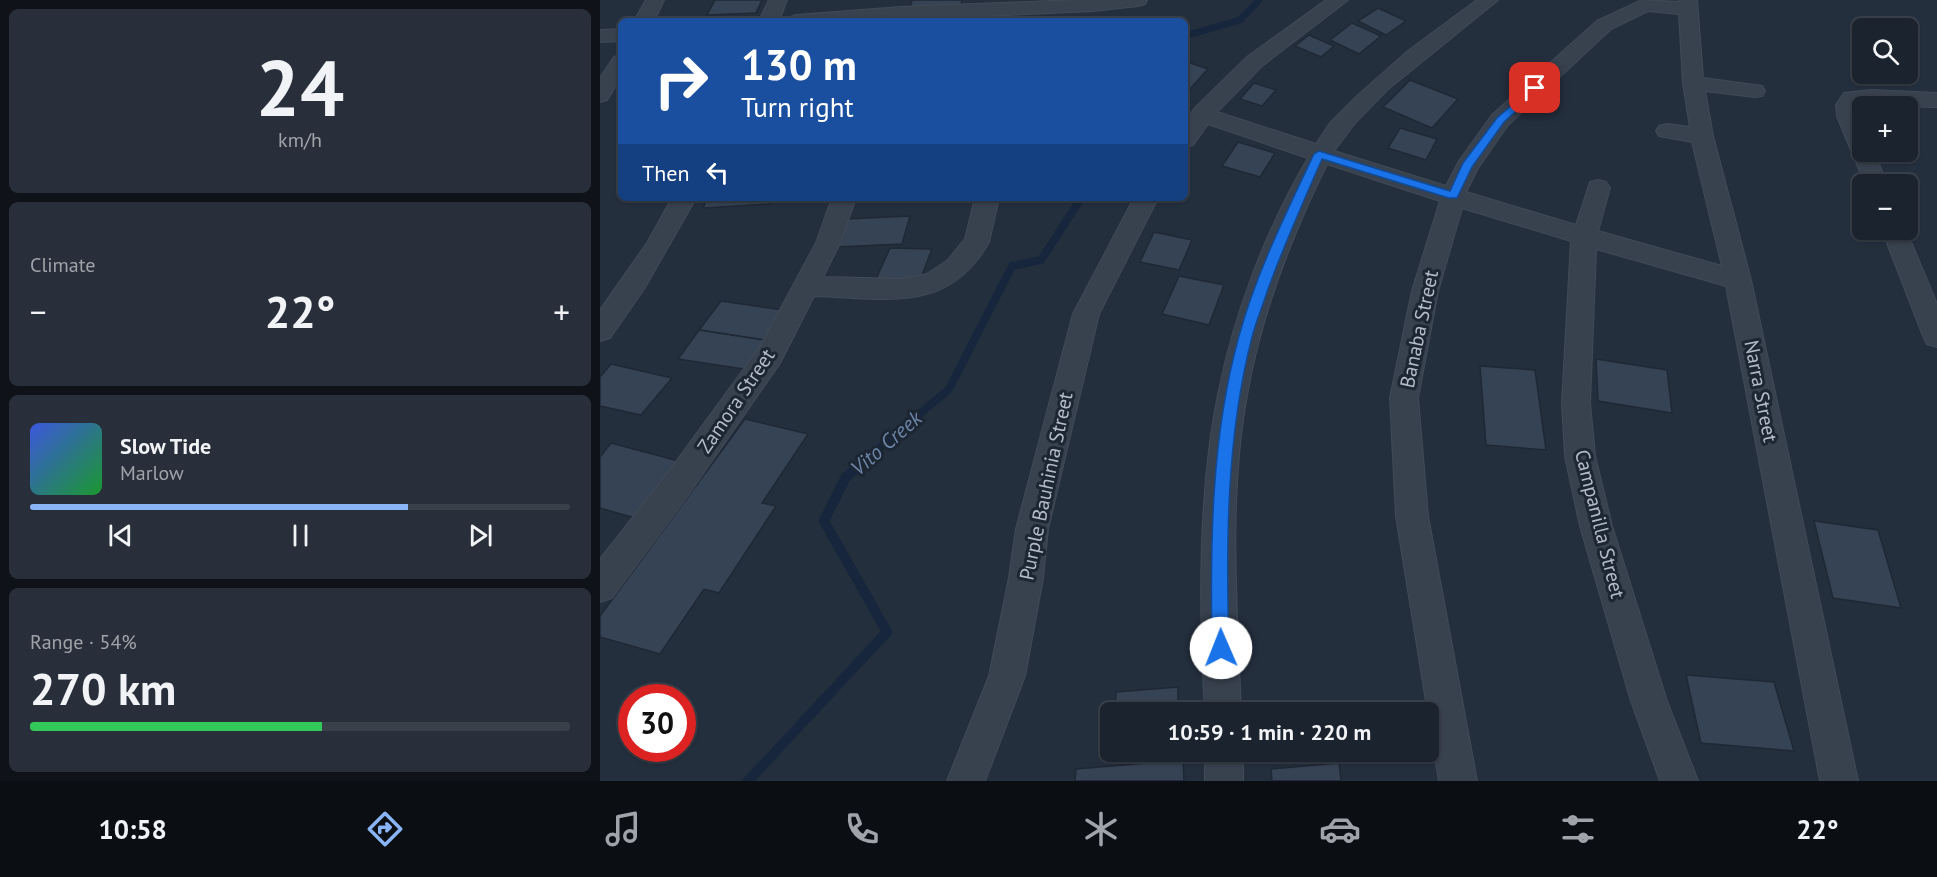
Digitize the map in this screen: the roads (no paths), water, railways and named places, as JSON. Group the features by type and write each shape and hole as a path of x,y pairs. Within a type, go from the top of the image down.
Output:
{"street":[{"path":"646,18 655,0"},
{"path":"770,18 777,0"},
{"path":"1188,135 1202,114 1254,60 1280,39 1339,0"},
{"path":"1223,702 1219,563 1223,475 1232,398 1249,324 1283,231 1319,154 1346,119 1413,55 1489,0"},
{"path":"828,18 901,11 1013,10 1129,1"},
{"name":"Narra Street","path":"1688,4 1693,83 1702,136 1738,280 1839,781"},
{"name":"Banaba Street","path":"1458,781 1412,516 1404,398 1425,291 1453,196 1467,166 1500,120 1604,25 1645,5 1688,4"},
{"path":"600,36 618,35"},
{"path":"600,95 618,66"},
{"path":"1693,83 1755,91"},
{"path":"1872,174 1848,116 1847,105 1851,98 1937,100"},
{"path":"1202,114 1319,154 1584,238 1738,280"},
{"path":"1667,131 1702,136"},
{"name":"Campanilla Street","path":"1598,188 1584,238 1576,360 1580,456 1596,526 1649,701 1679,781"},
{"path":"600,330 631,289 669,229 683,201"},
{"name":"Zamora Street","path":"600,586 678,484 770,355 828,243 843,201"},
{"path":"806,286 903,289 934,283 957,267 977,242 986,201"},
{"name":"Purple Bauhinia Street","path":"966,781 1007,676 1026,578 1032,529 1086,314 1144,201"},
{"path":"1898,240 1937,336"},
{"path":"1224,762 1224,781"}],"waterway":[{"name":"Vito Creek","path":"1188,35 1240,20 1259,0"},
{"name":"Vito Creek","path":"869,457 949,389 1012,266 1041,260 1079,201"},
{"name":"Vito Creek","path":"748,781 887,632 824,521 846,477 871,456"}]}
